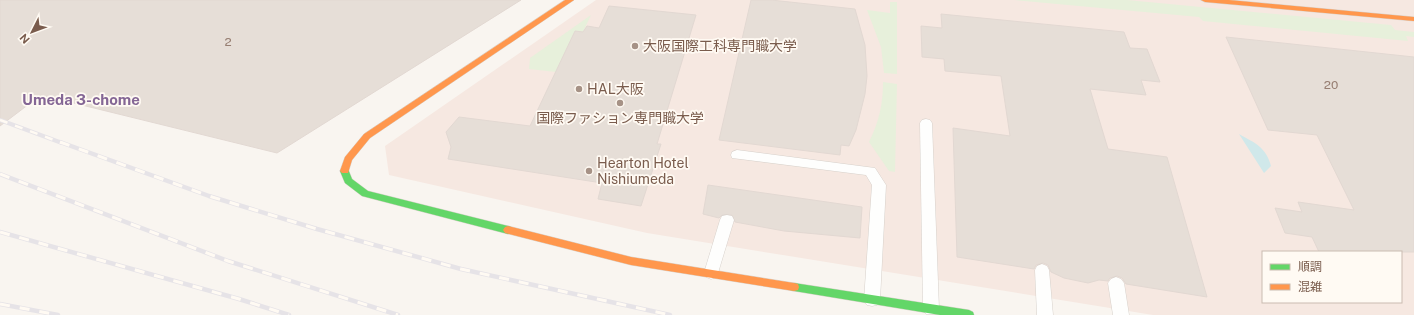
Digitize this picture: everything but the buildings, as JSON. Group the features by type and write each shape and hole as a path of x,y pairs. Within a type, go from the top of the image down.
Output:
{"street":[{"path":"570,0 368,136 348,159 344,174 347,181 354,189 365,194 631,261 969,315"},
{"path":"1205,0 1414,20"}],"lane":[{"path":"926,123 931,309"},
{"path":"737,155 870,171 879,185 872,300"},
{"path":"711,273 727,220"},
{"path":"1042,270 1045,315"},
{"path":"1116,283 1121,315"}],"shaded area":[{"path":"596,0 1414,0 1414,315 1153,315 647,233 389,175 385,146"}],"green space":[{"path":"1014,0 1127,0 1391,25 1395,30 1414,32 1414,37 1406,36 1408,41 1203,21 1199,17"},
{"path":"890,2 897,2 897,74 884,73 881,47 867,10 890,13"},
{"path":"591,15 583,32 556,72 529,69 530,58"},
{"path":"883,82 897,84 895,172 889,171 869,142 880,113"}],"water":[{"path":"1239,134 1259,146 1266,154 1271,166 1264,173"}],"railway":[{"path":"0,120 62,143"},
{"path":"60,142 209,196 317,229 461,269 670,315"},
{"path":"0,174 228,261 398,315"},
{"path":"0,232 239,299 289,315"},
{"path":"0,304 58,315"}],"traffic: fast":[{"path":"345,171 348,181 365,194 508,230"},
{"path":"794,287 969,315"}],"traffic: slow":[{"path":"345,171 348,159 367,136 570,0"},
{"path":"1205,0 1414,19"},
{"path":"508,230 631,261 794,287"}],"place":[{"name":"大阪国際工科専門職大学","path":"635,46"},
{"name":"HAL大阪","path":"579,89"},
{"name":"国際ファション専門職大学","path":"620,103"},
{"name":"Hearton Hotel Nishiumeda","path":"589,171"}],"district":[{"name":"Umeda 3-chome","path":"81,100"}]}
